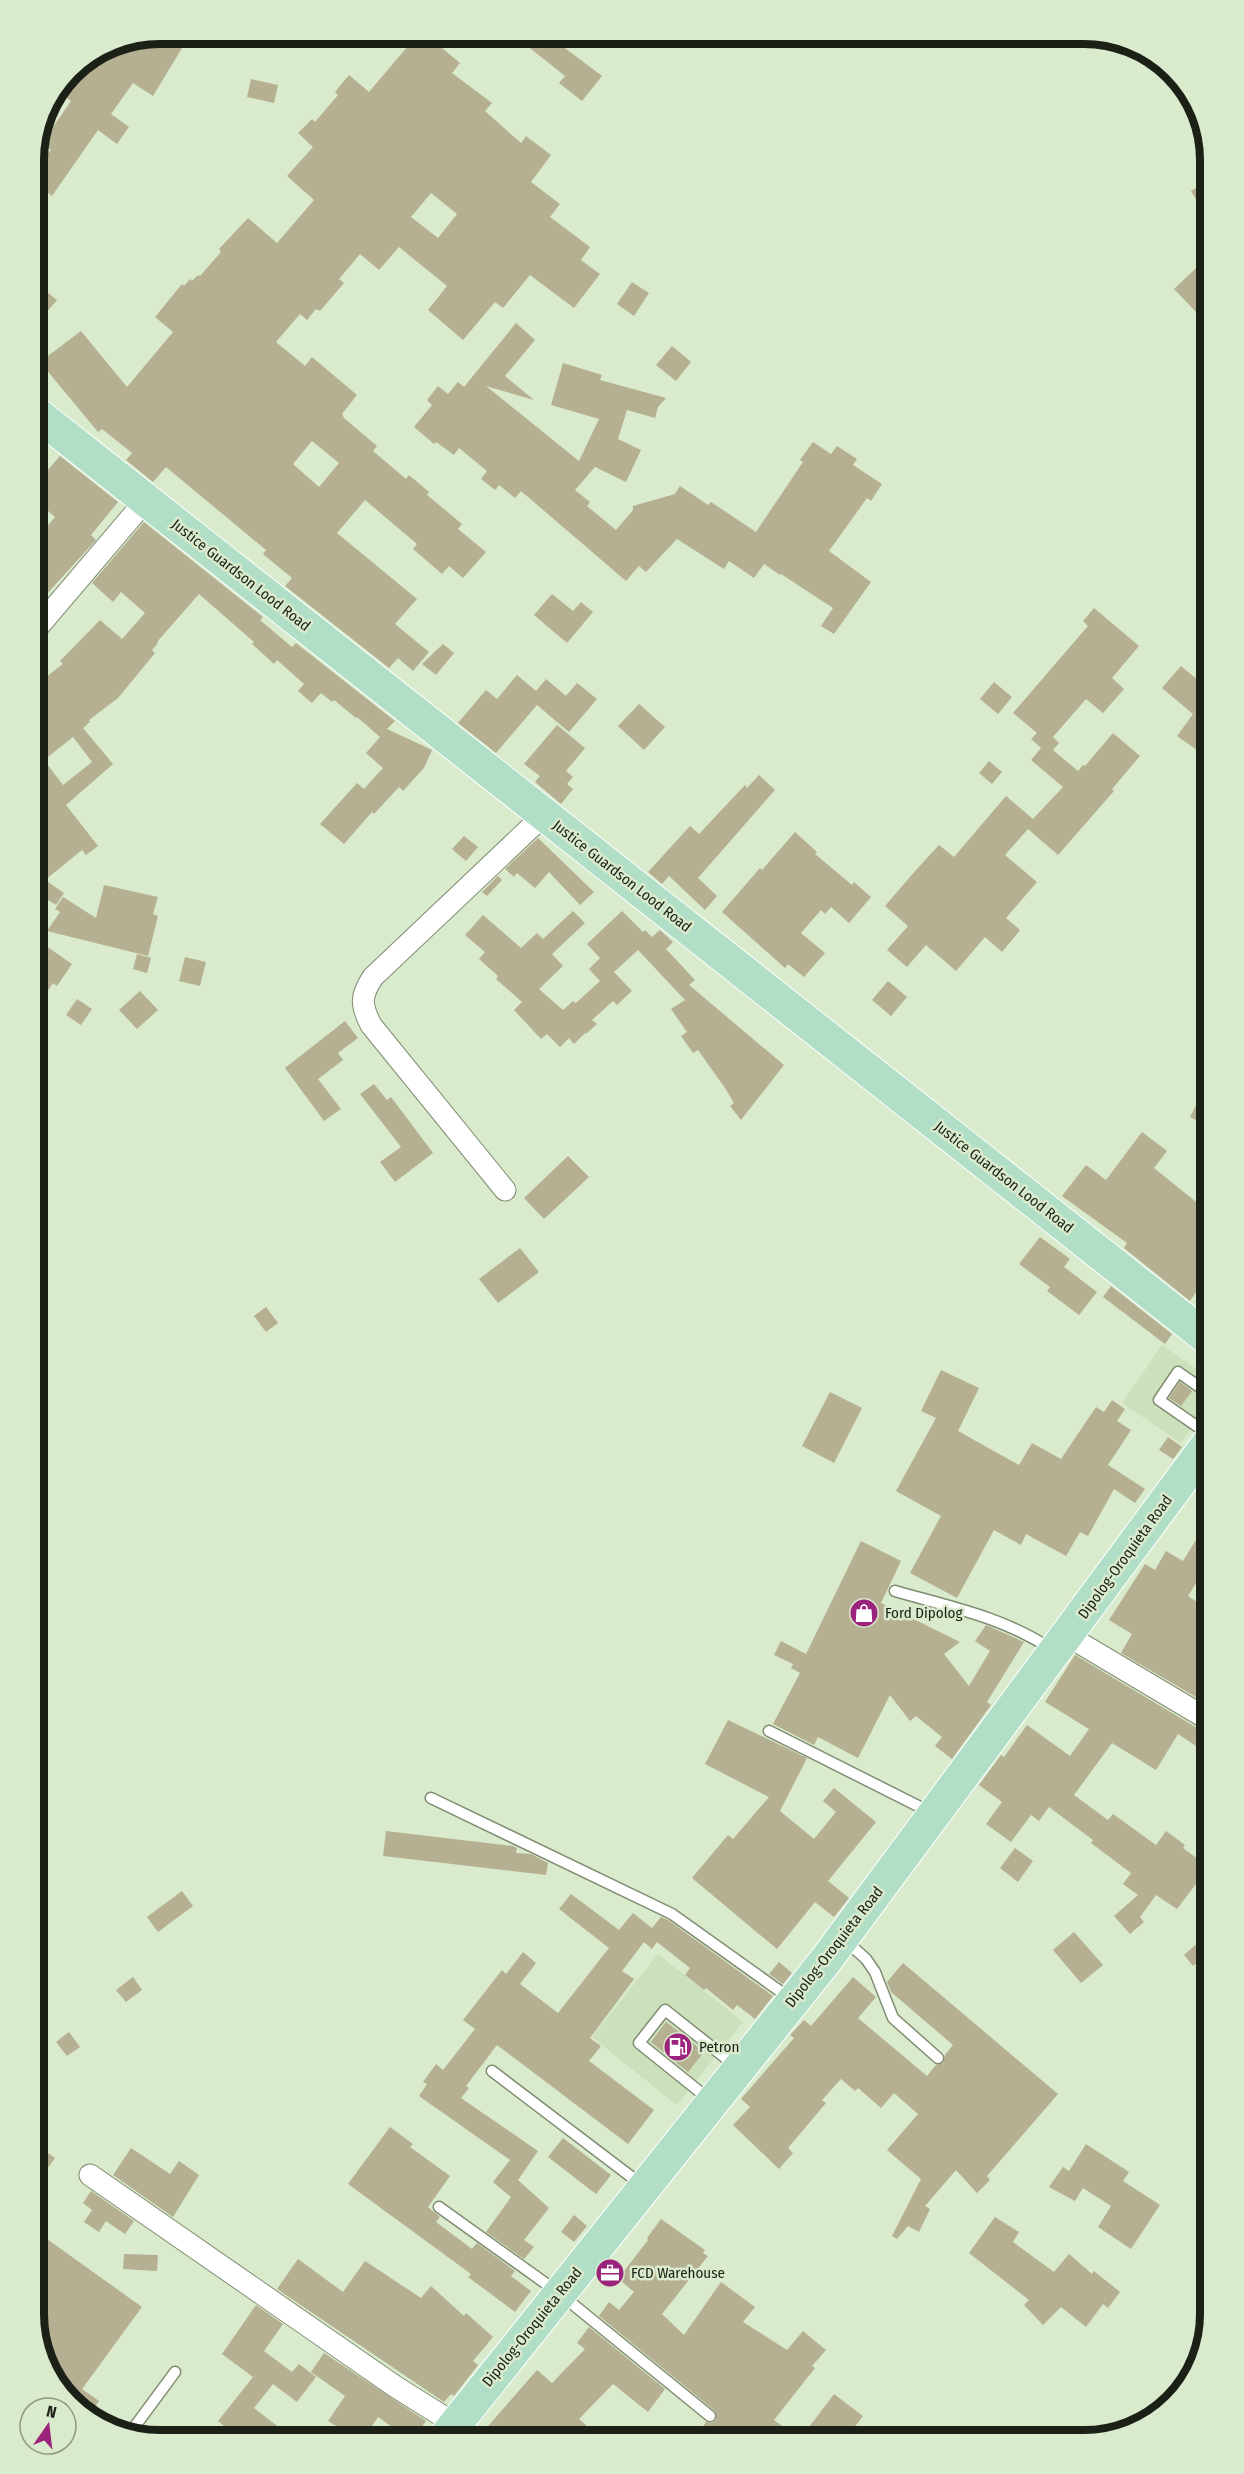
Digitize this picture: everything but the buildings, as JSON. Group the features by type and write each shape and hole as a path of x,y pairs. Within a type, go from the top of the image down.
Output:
{"main road":[{"name":"Justice Guardson Lood Road","path":"44,420 1200,1332"},
{"name":"Dipolog-Oroquieta Road","path":"451,2430 842,1938 1062,1644 1200,1453"}],"street":[{"path":"44,620 146,500"},
{"path":"505,1190 371,1025 363,1003 363,992 373,976 545,814"},
{"path":"1062,1644 1200,1715"},
{"path":"90,2175 396,2387 447,2430"}],"lane":[{"path":"1200,1387 1178,1372 1159,1400 1200,1430"},
{"path":"895,1592 1005,1623 1062,1644"},
{"path":"769,1731 935,1815"},
{"path":"431,1798 672,1914 793,2001"},
{"path":"842,1938 866,1959 875,1971 888,2008 898,2024 938,2058"},
{"path":"713,2102 639,2043 665,2010 739,2069"},
{"path":"492,2071 644,2187"},
{"path":"439,2207 560,2293 710,2416"},
{"path":"134,2427 175,2372"}],"shaded area":[{"path":"1162,1345 1200,1371 1200,1416 1181,1443 1122,1403"},
{"path":"658,1954 743,2022 677,2105 592,2037"}],"place":[{"name":"Ford Dipolog","path":"864,1613"},
{"name":"Petron","path":"678,2047"},
{"name":"FCD Warehouse","path":"610,2273"}]}
